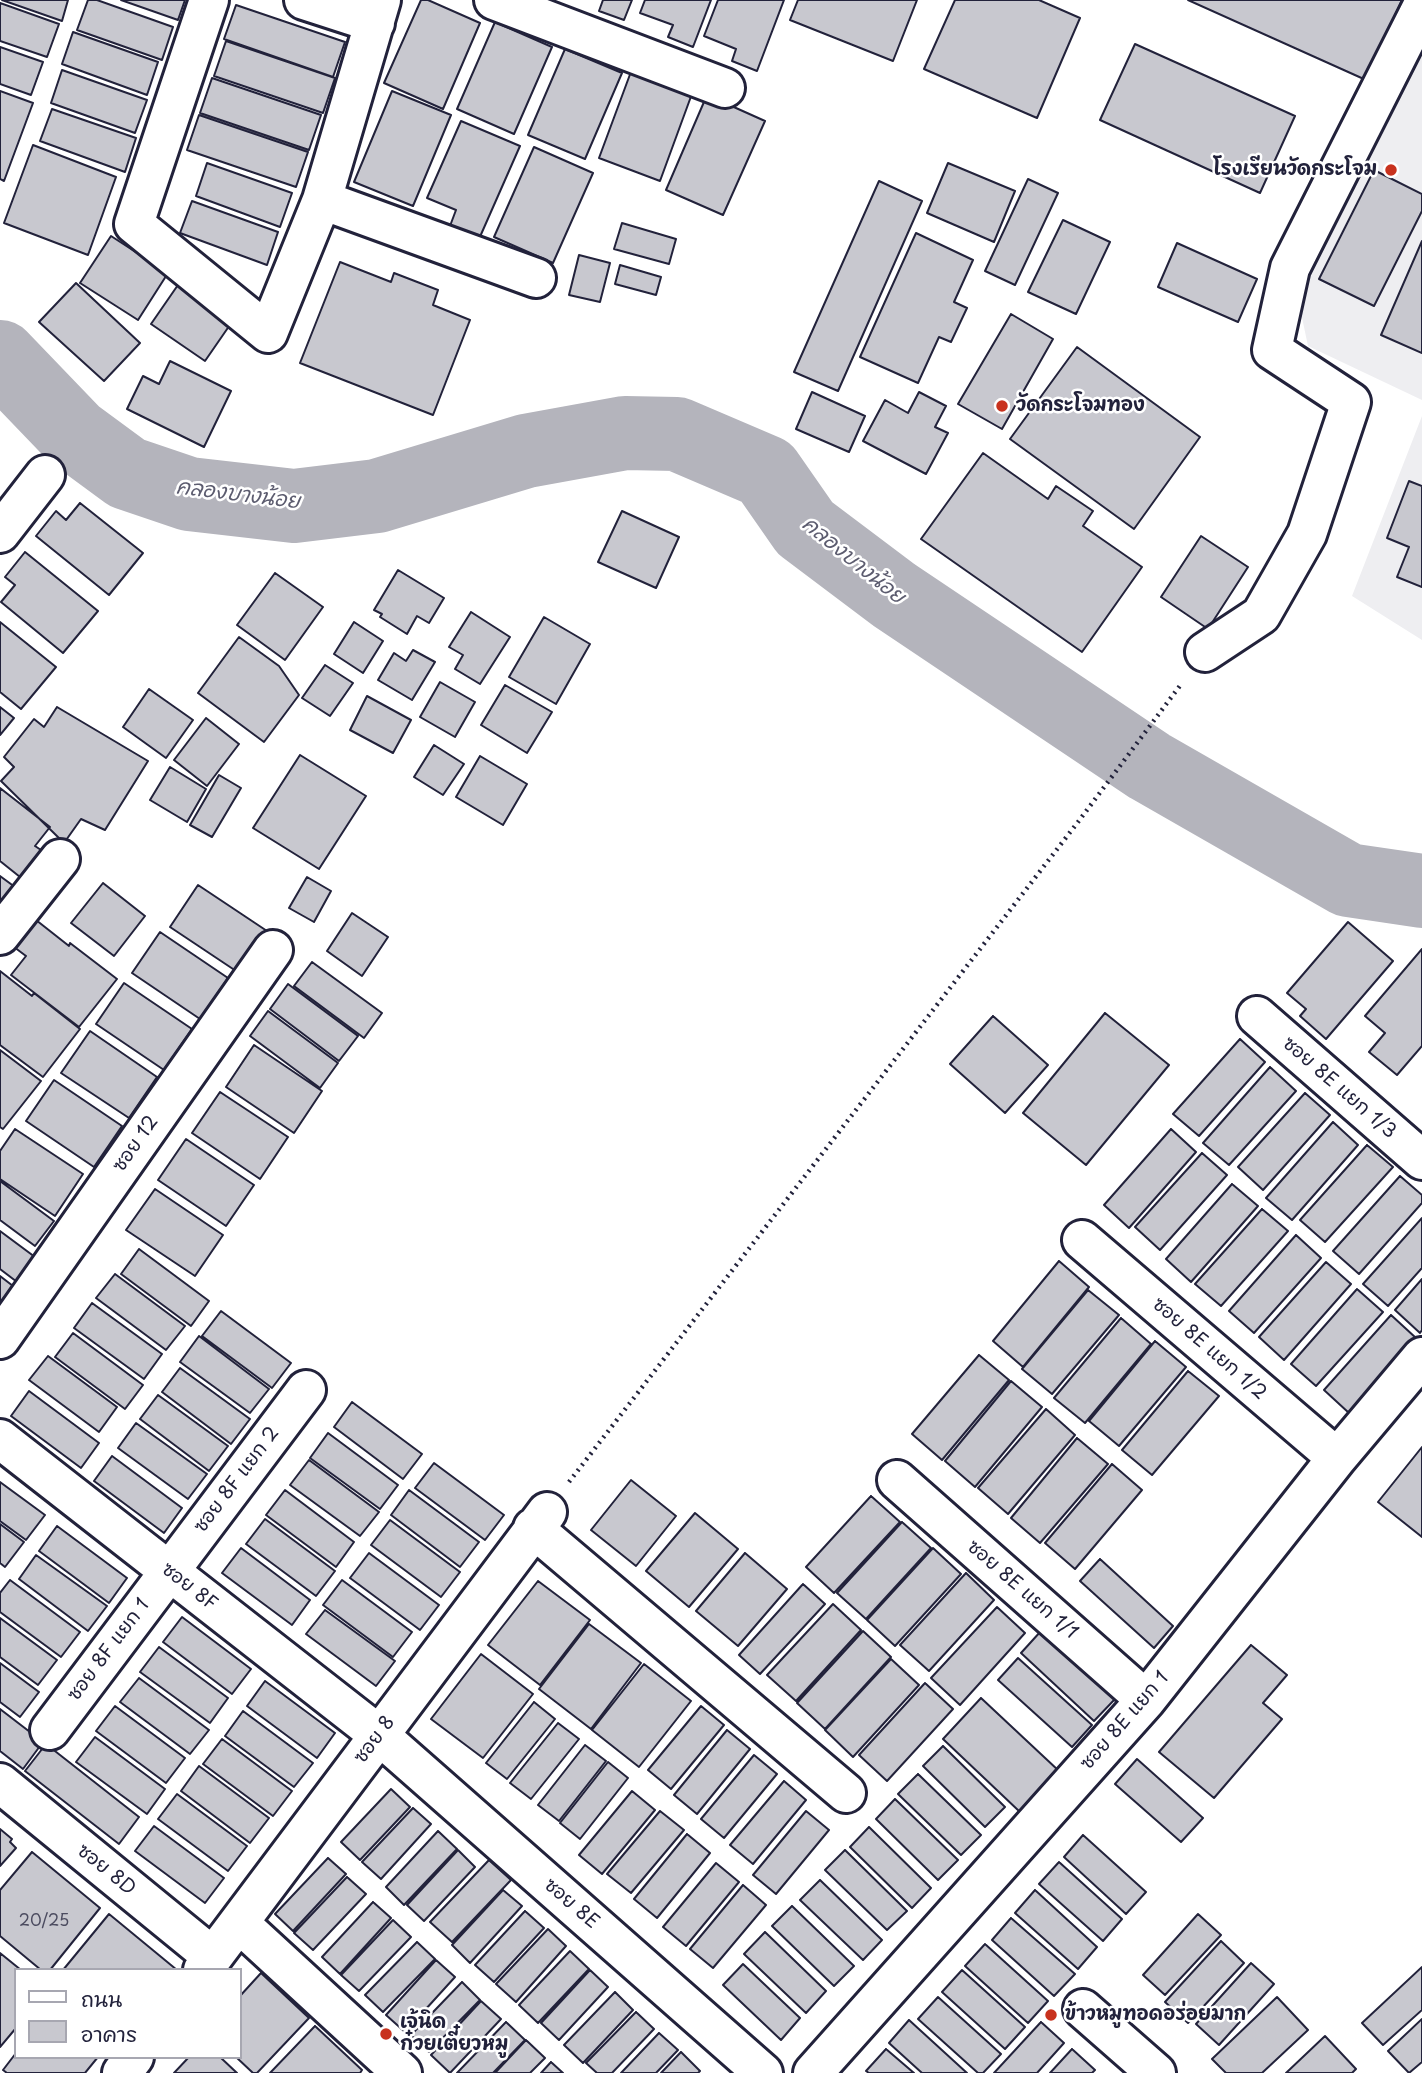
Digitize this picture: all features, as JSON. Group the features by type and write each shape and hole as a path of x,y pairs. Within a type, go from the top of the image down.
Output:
{"street":[{"path":"209,0 134,224 268,333 322,200 378,12 303,0"},
{"path":"494,0 725,88"},
{"path":"1205,652 1261,615 1307,534 1351,402 1272,350 1290,268 1422,7"},
{"path":"322,200 536,278"},
{"path":"0,533 45,475"},
{"path":"0,935 60,859"},
{"name":"ซอย 12","path":"0,1339 273,950"},
{"name":"ซอย 8E แยก 1/3","path":"1257,1017 1422,1160"},
{"name":"ซอย 8E แยก 1/2","path":"1082,1240 1336,1458"},
{"name":"ซอย 8E แยก 1","path":"813,2073 1146,1700 1336,1458 1422,1357"},
{"name":"ซอย 8F แยก 2","path":"168,1571 306,1390"},
{"name":"ซอย 8F","path":"0,1439 379,1735"},
{"name":"ซอย 8E แยก 1/1","path":"897,1480 1146,1700"},
{"path":"547,1511 846,1793"},
{"name":"ซอย 8","path":"208,1964 547,1511"},
{"name":"ซอย 8F แยก 1","path":"50,1730 168,1571"},
{"name":"ซอย 8E","path":"379,1735 763,2073"},
{"name":"ซอย 8D","path":"0,1783 208,1964"},
{"path":"239,1923 402,2073"},
{"path":"1083,2008 1156,2073"}],"path":[{"path":"547,1511 1078,822 1170,698"}],"shaded area":[{"name":"โรงเรียนวัดกระโจม","path":"1422,45 1422,400 1308,346 1297,294"},
{"path":"1422,416 1422,640 1352,596"}],"building":[{"path":"2,0 68,0 62,21"},
{"path":"88,0 97,0 173,27 162,60 77,30"},
{"path":"121,0 185,0 178,20"},
{"path":"421,0 428,0 480,23 443,109 384,83"},
{"path":"603,0 632,0 624,20 599,11"},
{"path":"645,0 711,0 693,47 668,37 673,25 640,13"},
{"path":"718,0 784,0 757,71 732,61 736,49 704,36"},
{"path":"798,0 917,0 893,61 790,20"},
{"path":"955,0 1039,0 1080,18 1037,118 924,69"},
{"path":"1188,0 1402,0 1366,80"},
{"path":"0,3 59,24 47,57 0,41"},
{"path":"236,5 345,42 333,77 224,39"},
{"path":"495,22 552,47 514,134 457,109"},
{"path":"73,32 158,62 147,95 62,64"},
{"path":"226,41 335,78 323,113 214,76"},
{"path":"1135,44 1295,116 1260,193 1100,120"},
{"path":"0,47 43,62 31,95 0,84"},
{"path":"565,49 622,73 585,159 528,135"},
{"path":"632,69 693,91 660,181 599,158"},
{"path":"62,70 147,100 135,133 51,103"},
{"path":"212,78 321,115 309,150 200,113"},
{"path":"0,91 33,103 4,181 0,179"},
{"path":"392,91 451,115 413,206 354,182"},
{"path":"707,95 765,121 723,215 666,190"},
{"path":"52,109 136,138 125,172 40,141"},
{"path":"199,115 308,152 296,187 187,150"},
{"path":"461,121 520,146 479,239 450,226 456,210 427,198"},
{"path":"33,145 116,177 88,255 4,223"},
{"path":"534,147 593,173 553,263 494,237"},
{"path":"207,163 292,193 280,227 196,196"},
{"path":"948,163 1015,191 994,242 927,213"},
{"path":"1374,170 1422,194 1422,211 1374,306 1319,279"},
{"path":"1028,179 1058,193 1015,285 985,271"},
{"path":"879,181 922,201 838,391 794,372"},
{"path":"192,201 278,232 267,265 180,233"},
{"path":"1063,220 1110,242 1076,314 1028,292"},
{"path":"622,223 676,239 669,264 614,249"},
{"path":"916,233 973,260 954,302 967,308 951,342 939,337 918,383 860,357"},
{"path":"111,236 168,273 138,320 80,283"},
{"path":"1422,241 1422,353 1381,335"},
{"path":"1177,243 1257,279 1238,322 1158,287"},
{"path":"579,255 610,263 600,302 569,295"},
{"path":"340,262 391,282 394,273 438,290 433,305 470,320 433,415 300,363"},
{"path":"620,265 661,277 656,295 615,284"},
{"path":"180,282 234,319 205,361 151,324"},
{"path":"76,283 140,343 104,381 39,322"},
{"path":"1011,314 1053,339 1002,429 958,404"},
{"path":"1077,347 1200,437 1134,529 1010,439"},
{"path":"170,361 231,391 204,447 127,409 143,376 159,384"},
{"path":"812,392 865,416 849,452 796,429"},
{"path":"919,392 946,406 935,427 948,433 926,474 863,441 885,400 908,413"},
{"path":"983,453 1048,499 1056,486 1093,511 1083,526 1142,567 1082,652 921,539"},
{"path":"1409,481 1422,486 1422,587 1397,577 1409,547 1387,538"},
{"path":"80,503 143,553 109,595 36,536 56,511 66,520"},
{"path":"622,511 679,537 656,588 598,562"},
{"path":"1201,536 1248,567 1208,629 1161,597"},
{"path":"25,552 98,611 63,653 1,602 15,585 5,577"},
{"path":"398,570 444,598 429,623 417,616 407,634 380,617 382,614 374,610"},
{"path":"275,573 323,607 285,660 237,625"},
{"path":"471,612 510,637 480,684 455,669 463,655 449,647"},
{"path":"544,617 590,644 556,704 509,677"},
{"path":"0,622 56,667 21,709 0,692"},
{"path":"354,622 383,641 363,673 334,654"},
{"path":"239,637 279,666 299,695 264,742 198,693"},
{"path":"413,650 435,662 412,700 378,680 394,653 406,661"},
{"path":"325,665 353,683 330,716 302,698"},
{"path":"440,682 475,702 455,737 420,717"},
{"path":"505,685 552,712 527,753 481,725"},
{"path":"149,689 193,720 166,758 123,727"},
{"path":"367,696 411,720 393,753 350,730"},
{"path":"0,707 14,718 0,735"},
{"path":"57,707 148,761 105,830 81,819 64,843 1,781 14,767 4,757 34,719 44,727"},
{"path":"206,718 239,744 207,786 174,760"},
{"path":"434,745 464,764 443,795 414,777"},
{"path":"300,755 366,796 319,869 253,828"},
{"path":"480,756 527,784 503,825 456,797"},
{"path":"170,767 206,789 187,822 150,800"},
{"path":"219,775 241,788 212,837 190,825"},
{"path":"0,788 50,827 35,846 47,854 25,881 0,861"},
{"path":"0,876 19,890 0,914"},
{"path":"307,877 331,891 314,922 289,908"},
{"path":"103,883 145,916 114,956 71,923"},
{"path":"198,885 267,931 239,973 170,927"},
{"path":"352,913 388,937 362,976 327,951"},
{"path":"36,920 117,979 79,1027 11,975 26,956 14,947"},
{"path":"1348,922 1393,961 1326,1039 1300,1016 1306,1009 1287,993"},
{"path":"160,932 228,978 200,1019 132,973"},
{"path":"1422,949 1422,1046 1397,1075 1369,1052 1385,1033 1365,1016"},
{"path":"312,962 382,1013 364,1038 294,986"},
{"path":"0,971 32,996 34,993 80,1029 43,1077 0,1045"},
{"path":"124,983 192,1029 164,1070 96,1024"},
{"path":"288,984 358,1036 339,1061 270,1009"},
{"path":"268,1011 338,1063 320,1088 250,1036"},
{"path":"1105,1013 1169,1065 1086,1165 1023,1113"},
{"path":"993,1016 1048,1065 1005,1113 950,1064"},
{"path":"90,1031 157,1077 129,1118 61,1073"},
{"path":"1240,1039 1265,1062 1199,1136 1173,1114"},
{"path":"254,1045 322,1091 294,1133 226,1087"},
{"path":"0,1050 41,1081 3,1129 0,1127"},
{"path":"1270,1067 1296,1091 1229,1165 1203,1143"},
{"path":"54,1080 122,1126 94,1167 26,1121"},
{"path":"220,1092 288,1137 260,1179 192,1133"},
{"path":"1305,1093 1330,1115 1263,1190 1238,1167"},
{"path":"1333,1122 1358,1145 1292,1220 1266,1198"},
{"path":"15,1129 83,1174 55,1216 0,1179 0,1151"},
{"path":"1171,1129 1196,1152 1129,1228 1104,1205"},
{"path":"186,1139 254,1185 226,1226 158,1180"},
{"path":"1367,1145 1393,1167 1325,1242 1300,1220"},
{"path":"1202,1153 1227,1175 1160,1250 1135,1227"},
{"path":"1400,1176 1422,1195 1422,1203 1359,1274 1333,1251"},
{"path":"0,1181 54,1221 35,1246 0,1220"},
{"path":"1232,1184 1258,1206 1191,1282 1166,1259"},
{"path":"155,1189 223,1235 195,1276 126,1230"},
{"path":"1262,1209 1288,1231 1221,1306 1195,1284"},
{"path":"1422,1218 1422,1268 1388,1306 1363,1284"},
{"path":"0,1231 39,1260 21,1285 0,1269"},
{"path":"1296,1235 1321,1258 1254,1333 1229,1311"},
{"path":"139,1249 209,1301 191,1326 121,1274"},
{"path":"1059,1261 1089,1287 1023,1367 993,1341"},
{"path":"1326,1262 1351,1284 1284,1360 1259,1337"},
{"path":"115,1274 185,1326 166,1350 96,1298"},
{"path":"0,1276 13,1286 0,1303"},
{"path":"1422,1279 1422,1330 1420,1333 1395,1310"},
{"path":"1357,1289 1383,1312 1316,1386 1291,1364"},
{"path":"1088,1290 1119,1315 1052,1394 1022,1369"},
{"path":"92,1303 162,1354 144,1379 74,1328"},
{"path":"221,1311 291,1363 272,1388 202,1336"},
{"path":"1391,1315 1416,1338 1349,1413 1324,1390"},
{"path":"1121,1318 1151,1344 1085,1423 1054,1398"},
{"path":"73,1333 143,1385 125,1409 55,1357"},
{"path":"199,1336 269,1389 250,1413 180,1362"},
{"path":"1155,1341 1186,1367 1119,1446 1089,1421"},
{"path":"979,1355 1009,1380 942,1460 912,1434"},
{"path":"48,1356 117,1407 99,1432 29,1380"},
{"path":"180,1368 250,1419 231,1444 162,1392"},
{"path":"1188,1371 1219,1396 1152,1475 1122,1450"},
{"path":"1011,1381 1042,1407 975,1487 945,1461"},
{"path":"29,1391 99,1443 81,1468 11,1416"},
{"path":"158,1395 228,1446 209,1471 140,1419"},
{"path":"352,1402 422,1454 403,1479 334,1427"},
{"path":"1046,1409 1075,1435 1008,1514 978,1488"},
{"path":"136,1423 207,1474 188,1499 118,1448"},
{"path":"328,1433 398,1485 380,1509 310,1458"},
{"path":"1077,1438 1108,1464 1040,1543 1011,1518"},
{"path":"1422,1447 1422,1537 1378,1502"},
{"path":"112,1456 182,1508 164,1533 94,1481"},
{"path":"309,1460 379,1512 360,1536 290,1485"},
{"path":"434,1463 504,1515 485,1540 415,1488"},
{"path":"1112,1464 1142,1490 1075,1569 1045,1543"},
{"path":"631,1480 676,1516 636,1566 591,1530"},
{"path":"0,1482 45,1515 26,1540 0,1521"},
{"path":"285,1490 354,1542 336,1567 266,1515"},
{"path":"409,1490 479,1542 460,1567 391,1515"},
{"path":"871,1496 900,1522 834,1593 806,1567"},
{"path":"695,1513 738,1549 689,1607 646,1571"},
{"path":"265,1519 335,1571 316,1596 246,1544"},
{"path":"390,1520 460,1572 441,1597 371,1545"},
{"path":"902,1522 931,1548 866,1619 837,1593"},
{"path":"0,1524 24,1542 5,1567 0,1563"},
{"path":"57,1526 127,1578 109,1603 39,1551"},
{"path":"241,1548 310,1600 292,1625 222,1573"},
{"path":"933,1548 961,1574 895,1646 867,1620"},
{"path":"369,1553 439,1605 420,1630 350,1578"},
{"path":"745,1553 787,1589 738,1646 696,1611"},
{"path":"36,1555 107,1606 88,1631 19,1579"},
{"path":"1100,1559 1173,1626 1154,1648 1080,1581"},
{"path":"966,1573 994,1600 929,1671 900,1645"},
{"path":"10,1580 80,1632 61,1657 0,1612 0,1593"},
{"path":"342,1580 412,1632 393,1657 323,1605"},
{"path":"538,1581 590,1620 540,1685 488,1645"},
{"path":"803,1584 825,1604 760,1674 739,1655"},
{"path":"833,1604 861,1630 796,1701 767,1675"},
{"path":"997,1607 1025,1633 960,1705 931,1678"},
{"path":"325,1610 395,1661 376,1686 306,1634"},
{"path":"182,1617 251,1669 232,1694 163,1642"},
{"path":"0,1618 57,1660 38,1685 0,1657"},
{"path":"589,1624 641,1663 591,1729 539,1689"},
{"path":"863,1631 891,1657 825,1729 797,1703"},
{"path":"1041,1631 1115,1699 1094,1721 1021,1653"},
{"path":"1251,1645 1287,1675 1263,1703 1282,1719 1214,1798 1159,1752"},
{"path":"159,1647 228,1698 210,1723 140,1672"},
{"path":"481,1654 533,1694 483,1758 431,1719"},
{"path":"1018,1658 1092,1725 1072,1747 998,1680"},
{"path":"891,1659 919,1685 853,1757 825,1730"},
{"path":"0,1663 39,1692 20,1717 0,1702"},
{"path":"644,1664 691,1701 639,1767 592,1730"},
{"path":"139,1678 209,1730 190,1754 120,1702"},
{"path":"265,1681 335,1733 317,1758 247,1706"},
{"path":"925,1683 953,1709 887,1781 859,1755"},
{"path":"981,1698 1059,1771 1020,1812 943,1739"},
{"path":"534,1702 555,1719 507,1779 486,1763"},
{"path":"115,1706 185,1758 166,1783 96,1731"},
{"path":"701,1706 724,1725 671,1789 648,1770"},
{"path":"0,1709 43,1742 23,1769 0,1751"},
{"path":"243,1711 313,1763 294,1787 225,1736"},
{"path":"558,1723 579,1739 531,1799 510,1783"},
{"path":"727,1730 750,1749 697,1814 674,1795"},
{"path":"95,1737 165,1789 147,1814 76,1762"},
{"path":"222,1739 292,1791 273,1816 203,1764"},
{"path":"46,1744 139,1817 119,1844 25,1771"},
{"path":"585,1745 606,1761 559,1821 538,1805"},
{"path":"943,1746 1005,1807 985,1827 923,1766"},
{"path":"754,1755 777,1774 724,1838 701,1819"},
{"path":"1137,1759 1203,1818 1181,1842 1115,1784"},
{"path":"608,1762 628,1778 580,1839 560,1823"},
{"path":"199,1766 269,1818 250,1843 181,1791"},
{"path":"918,1774 981,1835 961,1855 898,1794"},
{"path":"784,1781 806,1800 753,1864 730,1845"},
{"path":"391,1789 410,1807 360,1860 341,1842"},
{"path":"632,1791 655,1810 602,1874 579,1855"},
{"path":"177,1794 247,1846 228,1871 158,1819"},
{"path":"895,1799 958,1860 938,1880 876,1819"},
{"path":"413,1808 431,1824 381,1879 362,1862"},
{"path":"660,1811 684,1830 631,1893 607,1874"},
{"path":"806,1811 829,1830 776,1894 753,1875"},
{"path":"154,1826 224,1878 205,1903 135,1851"},
{"path":"869,1827 931,1888 912,1908 850,1847"},
{"path":"0,1829 12,1839 10,1842 16,1848 0,1866"},
{"path":"438,1831 457,1849 404,1905 386,1887"},
{"path":"687,1834 710,1853 657,1918 634,1899"},
{"path":"1083,1835 1146,1892 1126,1914 1064,1857"},
{"path":"458,1850 475,1867 424,1921 407,1905"},
{"path":"845,1850 907,1911 887,1930 825,1870"},
{"path":"32,1852 100,1908 52,1968 39,1968 0,1936 0,1890"},
{"path":"328,1858 346,1874 293,1931 275,1914"},
{"path":"489,1860 511,1880 452,1942 430,1922"},
{"path":"1059,1862 1122,1919 1103,1941 1039,1884"},
{"path":"716,1863 739,1882 686,1946 663,1927"},
{"path":"347,1877 366,1894 313,1950 294,1933"},
{"path":"820,1880 882,1940 863,1960 800,1900"},
{"path":"743,1885 766,1905 713,1968 690,1949"},
{"path":"503,1890 522,1906 470,1963 452,1945"},
{"path":"1035,1890 1097,1947 1078,1969 1015,1913"},
{"path":"373,1902 391,1918 340,1974 322,1957"},
{"path":"792,1906 854,1966 834,1986 772,1926"},
{"path":"525,1911 544,1928 494,1982 475,1965"},
{"path":"109,1914 175,1968 65,1968"},
{"path":"1198,1914 1221,1935 1165,1995 1143,1975"},
{"path":"1011,1918 1075,1974 1054,1996 992,1940"},
{"path":"393,1920 411,1937 359,1991 341,1975"},
{"path":"548,1929 566,1946 516,2002 496,1984"},
{"path":"765,1932 826,1991 806,2013 744,1954"},
{"path":"1221,1941 1244,1963 1188,2023 1165,2002"},
{"path":"417,1942 435,1959 383,2012 365,1995"},
{"path":"985,1944 1048,2001 1028,2023 965,1966"},
{"path":"570,1951 589,1969 538,2023 519,2005"},
{"path":"0,1953 19,1968 14,1968 14,2030 0,2047"},
{"path":"436,1960 455,1977 405,2032 386,2015"},
{"path":"1251,1963 1274,1984 1219,2045 1196,2024"},
{"path":"743,1964 800,2018 781,2040 723,1985"},
{"path":"1422,1967 1422,2010 1383,2045 1362,2023"},
{"path":"590,1970 608,1987 559,2040 541,2023"},
{"path":"962,1970 1025,2027 1005,2049 942,1992"},
{"path":"261,1973 309,2018 257,2073 253,2073 238,2059 242,2059 242,1994"},
{"path":"462,1982 480,2000 429,2052 411,2035"},
{"path":"615,1992 633,2010 583,2063 564,2045"},
{"path":"938,1997 1001,2054 983,2073 978,2073 918,2019"},
{"path":"1277,1997 1308,2030 1262,2073 1226,2073 1212,2059"},
{"path":"481,2001 501,2019 450,2073 431,2055"},
{"path":"636,2012 654,2029 612,2073 597,2073 586,2063"},
{"path":"1422,2019 1422,2062 1409,2073 1388,2051"},
{"path":"909,2020 967,2073 922,2073 889,2043"},
{"path":"506,2022 525,2040 493,2073 457,2073"},
{"path":"1041,2022 1064,2043 1037,2073 994,2073"},
{"path":"315,2026 362,2070 360,2073 270,2073"},
{"path":"659,2033 678,2050 656,2073 621,2073"},
{"path":"1325,2036 1356,2069 1352,2073 1286,2073"},
{"path":"526,2040 545,2058 530,2073 495,2073"},
{"path":"886,2049 914,2073 866,2071"},
{"path":"1072,2049 1095,2070 1092,2073 1050,2073"},
{"path":"681,2052 700,2071 661,2073"},
{"path":"14,2056 14,2059 96,2059 85,2073 7,2073 3,2070"},
{"path":"187,2059 222,2059 237,2073 174,2073"},
{"path":"551,2062 563,2073 541,2073"}],"waterway":[{"name":"คลองบางน้อย","path":"0,357 74,434 127,473 189,494 294,506 377,496 526,451 625,433 677,434 766,472 805,528 894,595 1149,766 1348,880 1422,891"}],"place":[{"name":"โรงเรียนวัดกระโจม","path":"1391,170"},
{"name":"วัดกระโจมทอง","path":"1002,406"},
{"name":"ข้าวหมูทอดอร่อยมาก","path":"1051,2015"},
{"name":"เจ้นิด ก๋วยเตี๋ยวหมู","path":"386,2034"}]}
